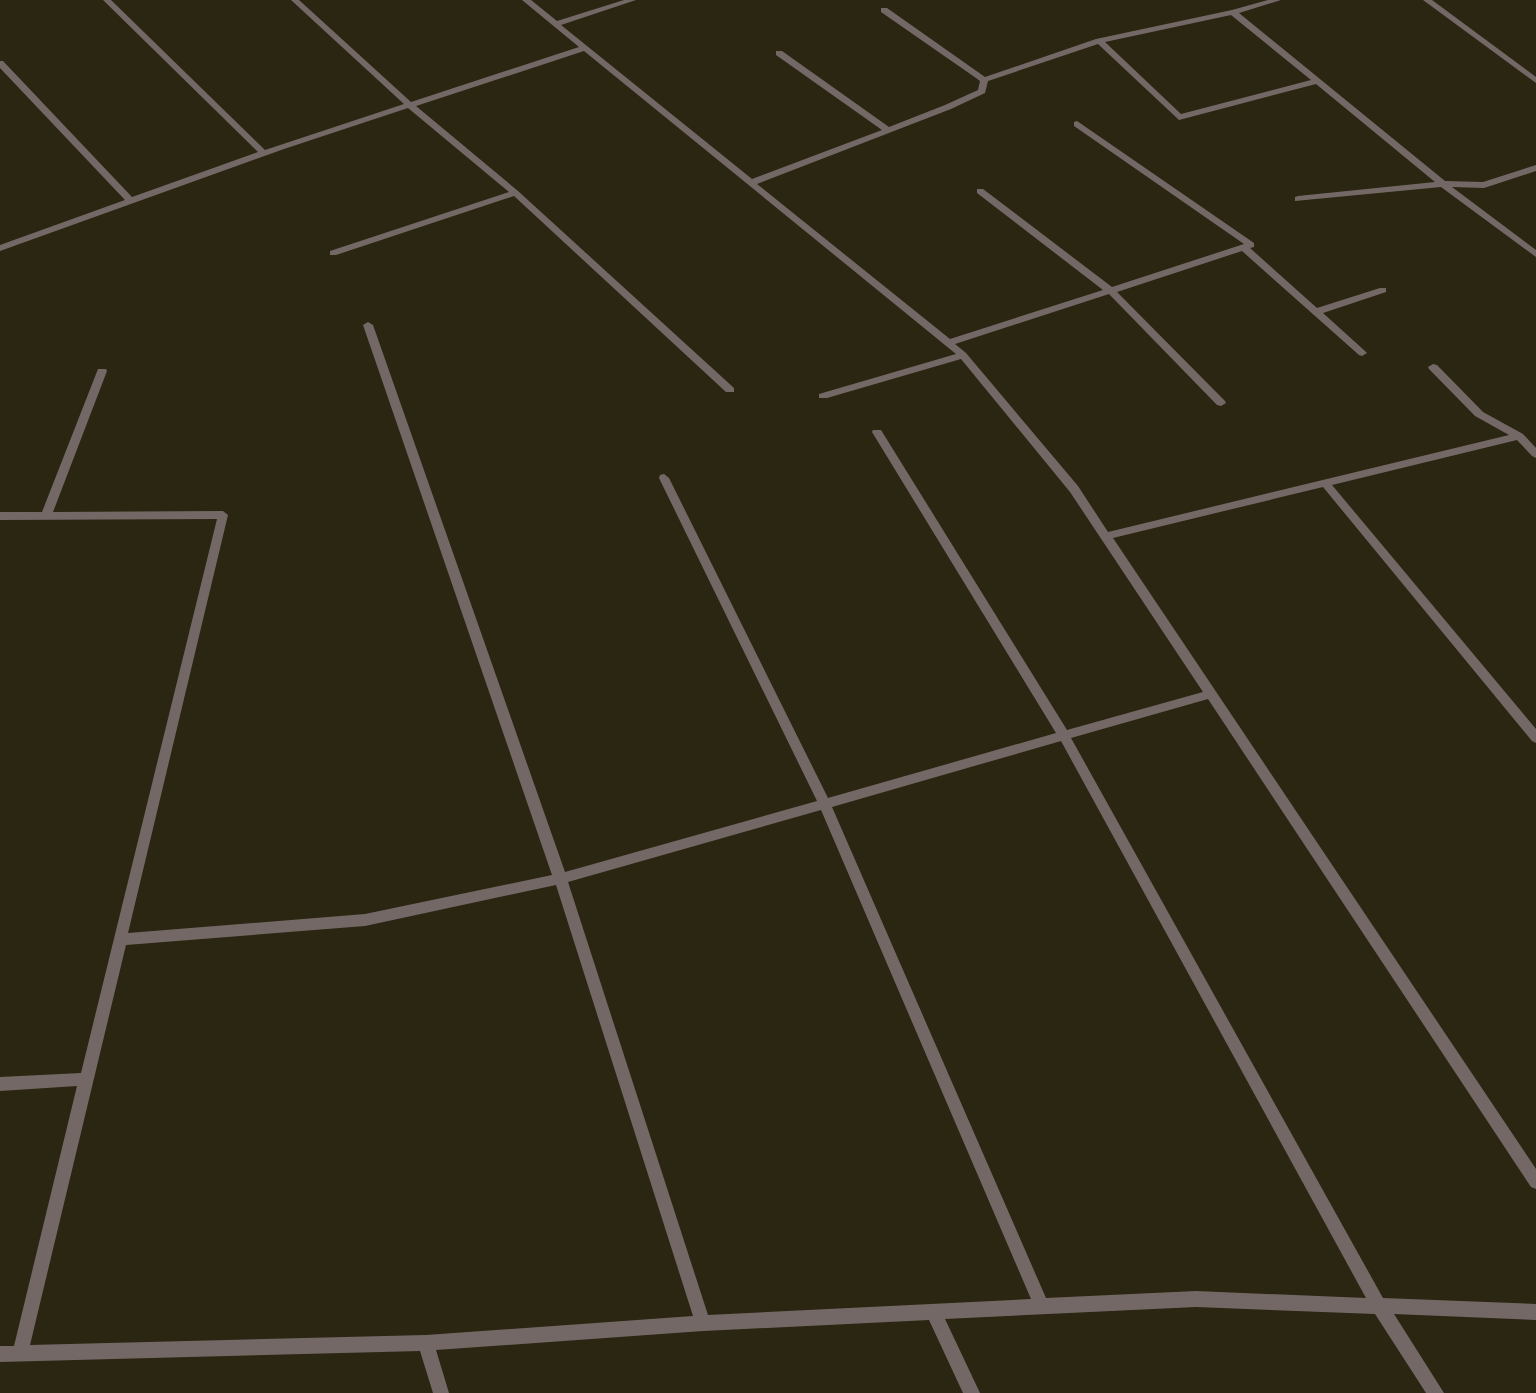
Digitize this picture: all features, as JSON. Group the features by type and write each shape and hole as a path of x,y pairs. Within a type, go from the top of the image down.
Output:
{"street":[{"path":"106,0 264,154"},
{"path":"295,0 411,106 515,193 730,390"},
{"path":"526,0 963,355 1074,489 1536,1182"},
{"path":"555,24 632,0"},
{"path":"982,80 1099,41 1233,12 1277,0"},
{"path":"1427,0 1536,81"},
{"path":"884,10 982,80"},
{"path":"1233,12 1443,184 1536,254"},
{"path":"1099,41 1179,117 1318,81"},
{"path":"0,248 264,154 584,48"},
{"path":"779,53 888,130"},
{"path":"0,63 131,201"},
{"path":"751,183 982,91 982,80"},
{"path":"948,343 1251,244 1077,124"},
{"path":"1298,199 1443,184 1484,185 1536,168"},
{"path":"980,191 1110,290 1221,403"},
{"path":"333,253 515,193"},
{"path":"1243,247 1362,352"},
{"path":"1315,312 1383,290"},
{"path":"368,325 560,879 703,1323"},
{"path":"823,396 963,355"},
{"path":"1433,367 1479,414 1519,436 1536,454"},
{"path":"47,514 102,371"},
{"path":"877,432 1064,736 1379,1306 1436,1393"},
{"path":"1106,537 1519,436"},
{"path":"664,478 825,805 1042,1307"},
{"path":"1325,483 1536,738"},
{"path":"0,516 223,515 84,1079 20,1353"},
{"path":"118,940 365,920 560,879 1210,694"},
{"path":"0,1084 84,1079"},
{"path":"0,1354 426,1343 703,1323 1196,1299 1536,1312"},
{"path":"933,1312 972,1393"},
{"path":"426,1343 441,1393"}]}
